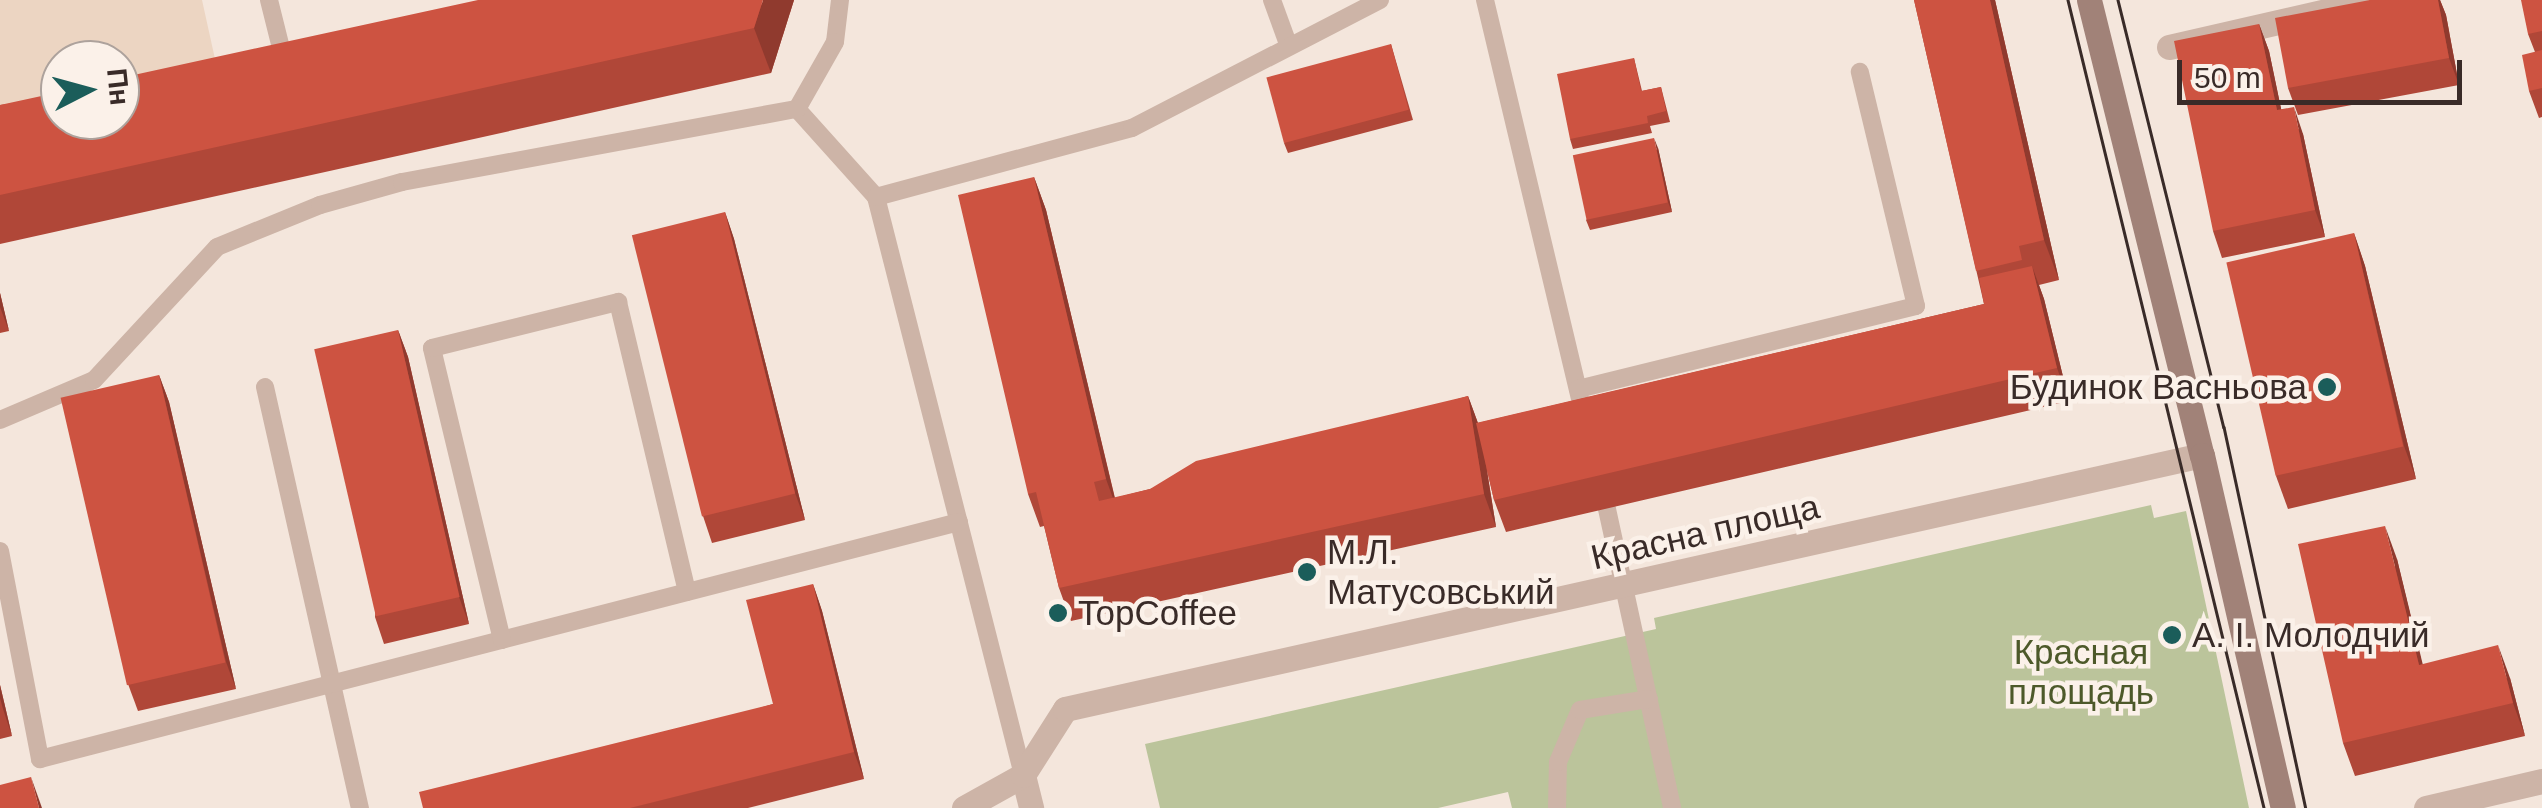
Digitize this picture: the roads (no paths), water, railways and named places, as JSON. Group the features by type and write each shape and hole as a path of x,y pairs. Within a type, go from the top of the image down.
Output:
{"main road":[{"path":"2088,0 2202,454 2283,808"}],"street":[{"path":"2169,47 2374,0"},
{"name":"Красна площа","path":"1023,774 1064,709 2202,454"},
{"path":"964,808 1023,774 1030,808"},
{"path":"2426,808 2542,781"}],"lane":[{"path":"269,0 280,44"},
{"path":"0,420 94,380 217,247 320,205 402,182 797,109 835,42 840,0"},
{"path":"1272,0 1288,44"},
{"path":"876,196 1132,128 1288,44 1380,0"},
{"path":"1485,0 1585,418"},
{"path":"1578,389 1916,306 1860,72"},
{"path":"797,109 876,196 1023,774"},
{"path":"502,640 432,348 618,302 687,592"},
{"path":"266,387 360,808"},
{"path":"1607,509 1672,808"},
{"path":"0,551 40,759 959,522"},
{"path":"1556,808 1558,762 1580,710 1649,699"}],"tram line":[{"path":"2068,0 2264,808"},
{"path":"2118,0 2224,427 2306,808"}],"place":[{"name":"Будинок Васньова","path":"2327,387"},
{"name":"М.Л. Матусовський","path":"1307,572"},
{"name":"TopCoffee","path":"1058,613"},
{"name":"А. І. Молодчий","path":"2172,635"}],"park label":[{"name":"Красная площадь","path":"2081,672"}]}
